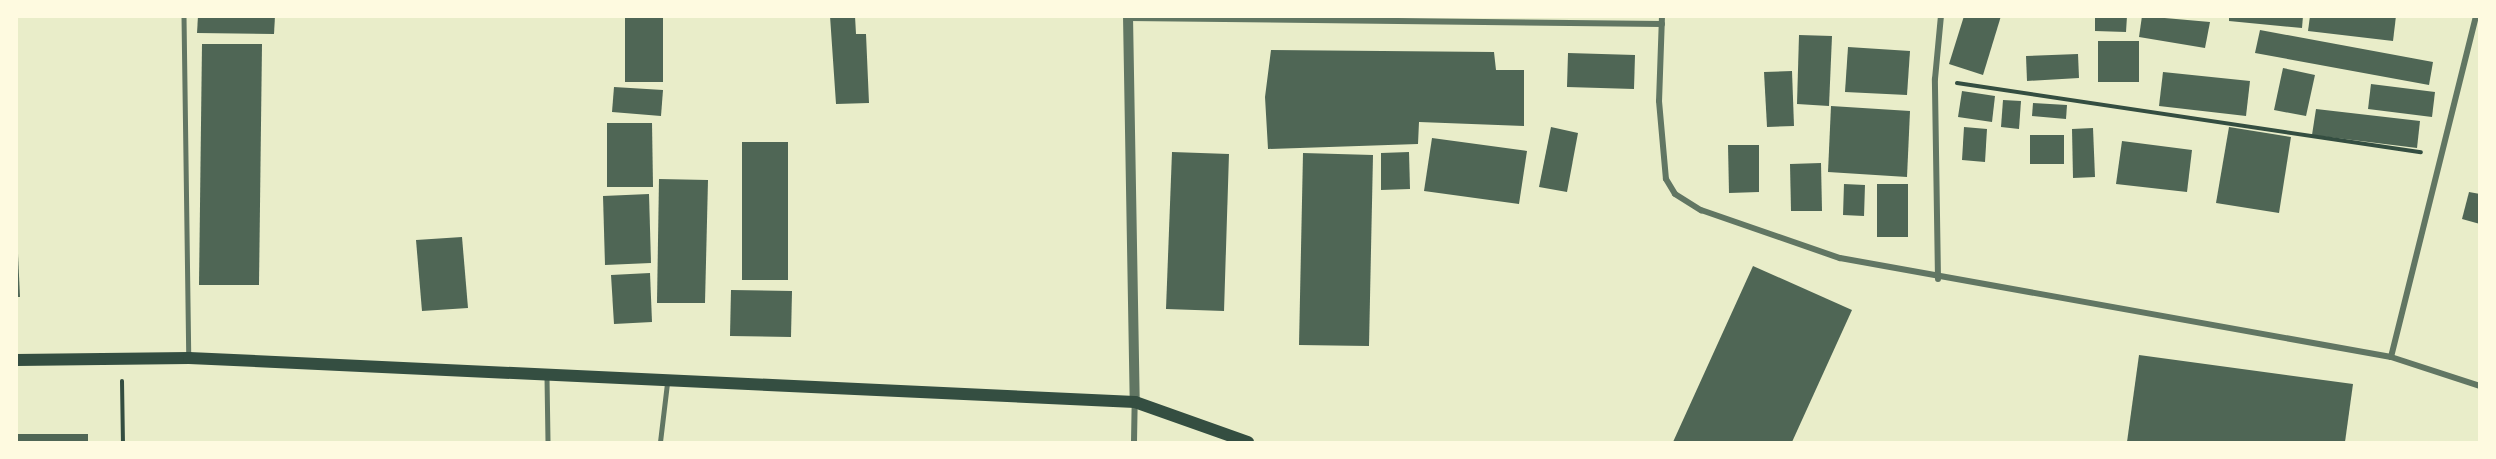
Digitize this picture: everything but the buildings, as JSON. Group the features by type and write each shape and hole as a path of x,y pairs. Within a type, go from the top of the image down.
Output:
{"main road":[{"path":"16,360 189,358 667,383 1135,402 1248,442"}],"street":[{"path":"1938,279 1935,80 1941,16"},
{"path":"2391,357 2444,155 2476,16"},
{"path":"1134,442 1128,17 1662,20 1660,140 1666,178 1675,194 1741,227 1840,258 1938,279 2391,357 2480,386"}],"lane":[{"path":"184,16 189,358"},
{"path":"547,377 548,442"},
{"path":"660,442 667,383"}],"path":[{"path":"1935,80 2444,155"},
{"path":"121,360 123,442"}]}
